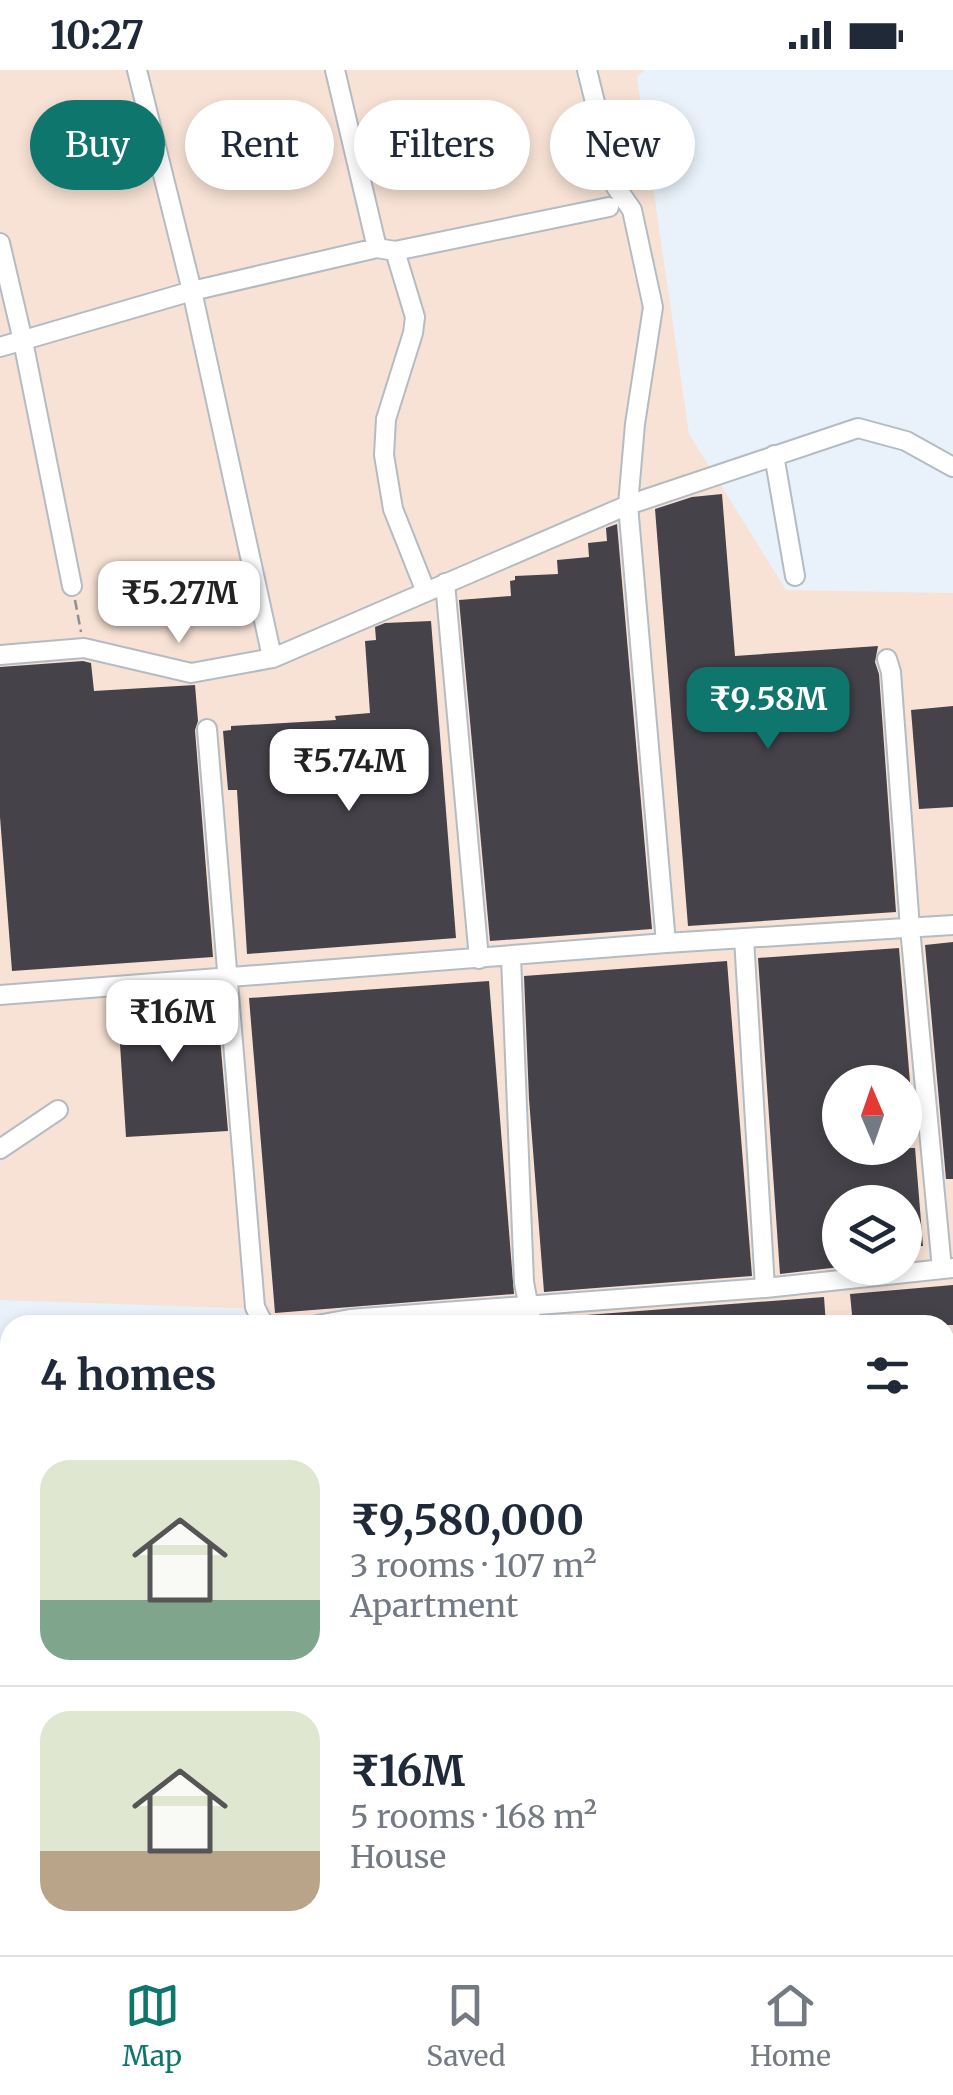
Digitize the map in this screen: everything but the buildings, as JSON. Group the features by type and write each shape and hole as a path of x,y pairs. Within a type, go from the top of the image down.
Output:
{"street":[{"path":"137,70 192,290 270,648"},
{"path":"335,70 386,249 414,317 413,333 386,418 384,455 393,509 426,592"},
{"path":"587,70 616,187 632,210 653,307 635,424 628,505 666,943"},
{"path":"0,347 192,290 609,208"},
{"path":"0,243 72,586"},
{"path":"0,655 84,648 192,674 272,658 628,505 858,428 906,440 953,466"},
{"path":"774,455 795,576"},
{"path":"445,584 479,960"},
{"path":"401,1315 765,1288 947,1269 910,928 887,659"},
{"path":"208,729 255,1307 259,1315"},
{"path":"0,995 666,943 953,925"},
{"path":"744,938 765,1288"},
{"path":"511,957 524,1282 531,1315"},
{"path":"0,1149 58,1110"}],"path":[{"path":"72,586 84,648"}],"shaded area":[{"path":"0,70 645,70 637,77 640,100 550,100 550,190 653,190 689,434 786,590 953,593 953,1315 264,1315 260,1309 0,1300"}]}
